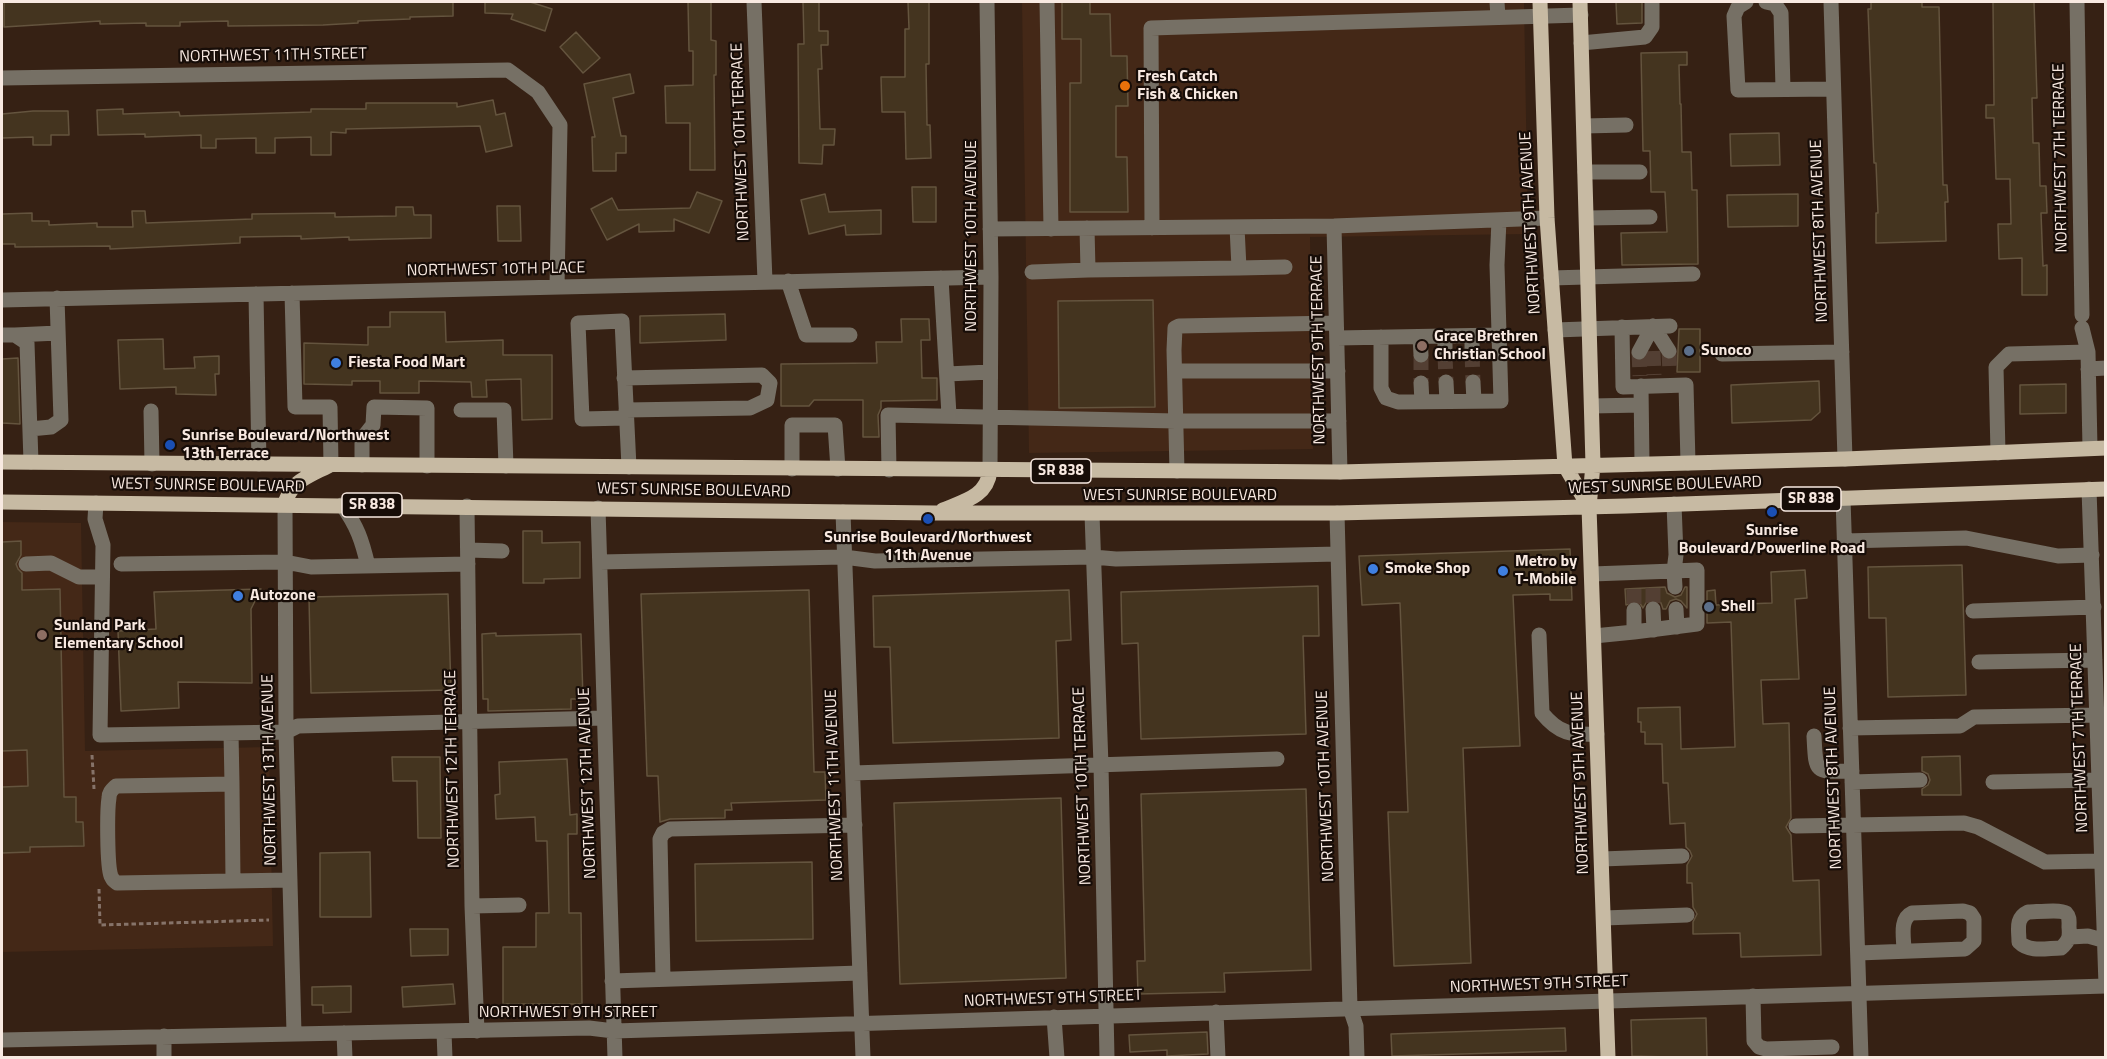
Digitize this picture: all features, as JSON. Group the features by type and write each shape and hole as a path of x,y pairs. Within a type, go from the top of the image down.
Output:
{"main road":[{"name":"NORTHWEST 9TH AVENUE","path":"1580,8 1592,406 1593,465 1589,507 1608,1058"},
{"name":"NORTHWEST 9TH AVENUE","path":"1540,9 1547,218 1565,466 1589,507"},
{"name":"WEST SUNRISE BOULEVARD","path":"2,462 1340,472 1845,459 2098,448"},
{"path":"285,505 291,489 296,484 331,465"},
{"path":"935,513 969,499 981,491 988,483 990,471"},
{"name":"WEST SUNRISE BOULEVARD","path":"2,502 935,513 1336,513 1589,507 2106,489"}],"street":[{"name":"NORTHWEST 10TH TERRACE","path":"754,2 765,281"},
{"name":"NORTHWEST 10TH AVENUE","path":"987,2 991,277 990,471"},
{"path":"1047,2 1051,228"},
{"path":"1497,2 1498,17"},
{"path":"1581,43 1645,37 1652,27 1652,2"},
{"path":"1746,2 1738,7 1734,16 1738,90 1833,89"},
{"path":"1766,2 1775,4 1781,13 1783,89"},
{"name":"NORTHWEST 8TH AVENUE","path":"1830,2 1845,459"},
{"name":"NORTHWEST 7TH TERRACE","path":"2077,2 2082,322 2088,352 2098,448"},
{"path":"1152,228 1151,27 1498,17 1540,9 1580,8"},
{"name":"NORTHWEST 11TH STREET","path":"2,78 508,70 538,92 560,125 557,286"},
{"path":"1584,126 1626,125"},
{"path":"1586,172 1640,172"},
{"path":"1587,218 1650,217"},
{"path":"990,229 1334,226 1547,218"},
{"path":"1381,337 1381,388 1386,398 1398,402 1501,401 1497,265 1499,220"},
{"name":"NORTHWEST 9TH TERRACE","path":"1334,226 1340,472"},
{"path":"1237,227 1239,268"},
{"path":"1087,228 1088,270"},
{"path":"1032,272 1285,267"},
{"path":"1551,278 1693,274"},
{"name":"NORTHWEST 10TH PLACE","path":"2,300 991,277"},
{"path":"941,278 949,415"},
{"path":"788,281 806,335 850,335"},
{"path":"292,293 295,407 330,407 331,465"},
{"path":"256,294 260,464"},
{"path":"30,429 51,428 61,420 57,298"},
{"path":"624,378 762,375 770,383 767,400 750,408 626,414 582,419 578,323 622,321 624,378 626,414 629,467"},
{"path":"1177,471 1174,331 1179,326 1337,330 1381,337 1499,335"},
{"path":"1653,326 1669,351"},
{"path":"1646,351 1653,326"},
{"path":"1555,330 1670,326"},
{"path":"1622,327 1623,387 1670,374"},
{"path":"8,335 58,333"},
{"path":"8,335 27,343 31,462"},
{"path":"1445,336 1446,354"},
{"path":"1472,336 1472,352"},
{"path":"1420,337 1421,355"},
{"path":"1722,354 1842,352"},
{"path":"1998,453 1996,367 2008,354 2088,352"},
{"path":"2088,369 2106,368"},
{"path":"1175,371 1338,371"},
{"path":"947,374 990,372"},
{"path":"1642,464 1641,405 1648,381"},
{"path":"1648,381 1686,385 1688,463"},
{"path":"1446,382 1447,402"},
{"path":"1473,382 1474,401"},
{"path":"1421,383 1422,402"},
{"path":"1592,406 1641,405"},
{"path":"362,465 362,439 373,425 374,407 427,408 427,466"},
{"path":"461,410 504,410 506,466"},
{"path":"151,411 152,464"},
{"path":"890,470 888,415 1176,422 1339,421"},
{"path":"792,469 792,425 835,425 838,469"},
{"name":"NORTHWEST 7TH TERRACE","path":"2089,489 2098,532 2092,555 2099,584 2094,607 2106,986"},
{"name":"NORTHWEST 8TH AVENUE","path":"1843,498 1861,1058"},
{"path":"96,503 96,519 103,545 100,735 286,732 298,726 604,718"},
{"path":"1674,504 1675,587"},
{"name":"NORTHWEST 13TH AVENUE","path":"285,505 286,732 294,1033"},
{"path":"342,505 362,539 368,566"},
{"name":"NORTHWEST 12TH TERRACE","path":"467,506 472,906 477,1031"},
{"name":"NORTHWEST 12TH AVENUE","path":"598,508 615,1058"},
{"name":"NORTHWEST 11TH AVENUE","path":"843,512 863,1058"},
{"name":"NORTHWEST 10TH AVENUE","path":"1336,513 1350,1008 1356,1026 1357,1058"},
{"name":"NORTHWEST 10TH TERRACE","path":"1092,514 1101,765 1107,1058"},
{"path":"1844,541 1966,537 2058,556 2092,555"},
{"path":"121,564 285,562 310,567 368,566 468,557 502,550"},
{"path":"600,562 844,557 875,561 1093,557 1116,559 1338,554"},
{"path":"26,564 51,563 79,577 102,577"},
{"path":"1592,574 1634,581 1653,580 1674,571 1697,570 1697,624 1594,636"},
{"path":"1973,611 2094,607"},
{"path":"1653,609 1653,630"},
{"path":"1676,609 1677,627"},
{"path":"1634,610 1634,632"},
{"path":"1539,635 1542,712 1548,720 1564,732 1573,735 1597,734"},
{"path":"1979,662 2095,660"},
{"path":"1850,728 1960,726 1974,717 2097,715"},
{"path":"231,733 233,881"},
{"path":"1814,736 1815,763 1822,771 1852,776 1920,780"},
{"path":"853,773 1277,759"},
{"path":"1993,782 2099,780"},
{"path":"232,784 116,786 109,797 112,879 117,883 290,880"},
{"path":"1796,826 1964,823 1978,827 2045,862 2102,861"},
{"path":"663,979 660,839 663,833 670,830 855,825"},
{"path":"1602,859 1682,856"},
{"path":"472,906 519,905"},
{"path":"1858,952 1904,951 1965,949 1974,941 1974,919 1970,913 1963,911 1907,915 1903,920 1904,951"},
{"path":"1604,918 1687,915"},
{"path":"2070,937 2088,936 2105,941"},
{"path":"612,981 860,973"},
{"name":"NORTHWEST 9TH STREET","path":"2,1040 589,1028 615,1031 2106,986"},
{"path":"1753,996 1754,1041 1759,1047 1766,1049 1832,1047"},
{"path":"1216,1012 1218,1058"},
{"path":"1054,1017 1057,1058"},
{"path":"344,1032 345,1058"},
{"path":"444,1032 445,1058"},
{"path":"164,1036 164,1058"}],"shaded area":[{"path":"1022,2 1524,2 1528,234 1310,237 1313,449 1029,453"},
{"name":"Sunland Park Elementary School","path":"2,522 81,523 85,751 269,747 273,946 2,952"}],"building":[{"path":"4,2 453,2 453,16 410,17 410,19 323,25 228,26 228,21 180,22 180,26 146,26 146,23 100,24 100,21 4,27"},
{"path":"485,2 530,2 552,9 545,31 511,19 513,14 485,13"},
{"path":"688,2 711,2 711,40 716,41 715,170 690,170 690,123 666,123 665,86 693,85 693,51 689,51"},
{"path":"803,2 819,2 819,31 828,31 828,45 821,45 822,69 818,69 820,129 835,129 834,145 823,145 822,164 799,163 798,44 804,44"},
{"path":"908,2 929,2 929,64 926,64 927,125 930,125 931,158 906,159 905,112 882,112 881,77 905,77 905,29 909,29"},
{"path":"1062,2 1090,2 1090,14 1110,14 1111,56 1127,56 1128,106 1116,106 1116,157 1127,157 1128,212 1070,212 1070,83 1081,83 1081,39 1062,39"},
{"path":"1616,2 1642,2 1642,23 1617,24"},
{"path":"1871,2 1922,2 1922,7 1939,7 1943,185 1947,185 1948,202 1945,202 1946,241 1876,243 1876,213 1878,213 1868,9 1871,9"},
{"path":"1993,2 2034,2 2037,98 2032,98 2033,143 2039,143 2040,186 2046,186 2047,213 2041,213 2043,266 2047,265 2047,295 2022,295 2022,258 1999,259 1998,224 2011,224 2010,179 1996,179 1994,118 1986,118 1986,105 1994,105"},
{"path":"576,32 600,58 583,73 560,47"},
{"path":"1687,52 1687,65 1679,65 1682,152 1691,152 1692,190 1697,190 1698,264 1622,265 1621,233 1667,232 1665,192 1651,192 1650,151 1643,151 1641,53"},
{"path":"630,74 634,93 613,98 621,136 626,136 626,153 616,153 616,171 593,171 592,137 595,137 584,84"},
{"path":"493,100 496,115 505,113 512,146 486,152 480,126 346,129 346,133 331,132 331,155 311,155 311,137 275,138 275,153 256,153 256,138 216,139 216,148 201,148 201,135 145,137 145,134 98,135 97,110 123,109 123,114 179,112 180,116 311,112 311,109 366,109 366,103 457,103 457,107"},
{"path":"68,111 69,135 51,135 51,145 33,145 33,137 2,138 2,114"},
{"path":"1779,133 1780,165 1731,166 1730,134"},
{"path":"912,187 936,187 936,222 913,222"},
{"path":"697,192 722,201 709,233 674,219 674,231 639,232 639,224 607,240 591,209 612,198 618,210 690,208"},
{"path":"825,194 829,212 881,210 881,234 846,235 845,225 809,234 801,200"},
{"path":"1798,194 1798,226 1728,227 1727,195"},
{"path":"497,206 520,206 521,241 498,241"},
{"path":"396,207 413,207 414,215 431,215 431,238 349,240 349,237 301,239 301,236 240,237 240,243 110,249 110,246 15,247 15,244 2,244 2,214 32,213 32,221 49,221 49,225 97,223 97,227 133,227 132,211 145,211 146,223 252,219 252,214 335,213 335,217 396,216"},
{"path":"1153,300 1155,407 1059,408 1058,301"},
{"path":"390,312 445,312 446,342 503,340 503,355 552,355 552,419 522,420 521,379 486,380 487,397 472,397 471,382 419,381 419,393 380,393 380,381 352,381 352,385 304,384 304,343 368,345 368,327 390,327"},
{"path":"725,314 726,340 640,343 640,316"},
{"path":"901,319 929,319 930,340 921,340 922,378 937,378 937,400 881,401 878,415 879,437 863,437 863,400 814,400 809,406 781,406 781,364 877,363 876,342 902,342"},
{"name":"Sunoco","path":"1679,329 1700,329 1700,372 1677,372"},
{"path":"163,339 164,369 195,368 194,357 219,356 219,374 215,374 216,395 176,394 176,387 120,389 118,340"},
{"path":"18,358 20,424 2,423 2,359"},
{"path":"1819,381 1820,412 1811,420 1732,423 1731,385"},
{"path":"2066,384 2066,413 2020,414 2020,385"},
{"path":"523,531 542,531 542,543 580,542 580,578 544,579 544,583 523,583"},
{"path":"21,541 21,555 16,564 22,573 22,590 60,589 64,797 76,797 76,822 83,822 84,846 30,847 30,852 2,853 2,787 28,786 27,750 2,751 2,542"},
{"path":"1570,549 1572,600 1550,600 1550,594 1513,595 1520,746 1463,748 1471,963 1394,966 1388,812 1408,812 1400,603 1362,605 1359,556"},
{"path":"1962,565 1966,695 1888,697 1886,618 1869,618 1868,567"},
{"path":"1805,570 1807,598 1795,599 1799,679 1761,680 1763,724 1789,723 1791,818 1786,827 1791,835 1793,881 1819,880 1821,955 1741,957 1740,933 1693,934 1693,922 1697,914 1693,907 1692,883 1687,883 1687,865 1692,856 1686,847 1685,823 1670,824 1668,783 1663,783 1662,744 1645,744 1645,732 1641,732 1641,722 1638,722 1638,708 1680,707 1681,749 1735,747 1731,622 1707,623 1707,591 1715,590 1716,605 1772,603 1771,572"},
{"path":"1318,586 1319,636 1303,636 1306,734 1141,739 1138,643 1122,644 1121,592"},
{"path":"1665,587 1667,593 1675,597 1681,595 1687,587 1687,608 1676,599 1670,601 1666,609 1663,609 1661,603 1653,599 1647,601 1643,608 1635,600 1626,605 1625,589"},
{"path":"261,589 251,609 252,683 178,682 179,708 121,711 118,631 156,629 154,592"},
{"path":"809,590 814,772 825,772 826,800 731,803 732,810 725,810 725,818 670,819 660,822 658,776 647,776 641,594"},
{"path":"1069,590 1071,640 1056,641 1059,738 893,743 890,647 874,647 873,596"},
{"path":"448,594 451,690 311,693 309,597"},
{"path":"496,633 496,636 581,634 583,699 571,699 571,709 488,711 488,699 483,699 482,634"},
{"path":"1960,756 1961,795 1922,795 1922,789 1928,785 1930,780 1928,774 1922,771 1922,757"},
{"path":"392,757 440,757 441,838 418,838 417,781 393,781"},
{"path":"567,759 570,815 577,814 577,834 568,834 569,913 581,913 582,1004 503,1004 503,947 536,947 536,913 549,913 547,841 536,841 535,817 496,819 495,795 500,794 499,762"},
{"path":"1306,789 1311,970 1224,973 1225,992 1138,994 1137,961 1145,961 1141,794"},
{"path":"1061,798 1066,978 900,984 894,803"},
{"path":"370,852 371,917 320,917 320,853"},
{"path":"812,862 813,939 696,941 695,864"},
{"path":"410,929 448,929 448,955 411,956"},
{"path":"453,984 455,1004 403,1007 402,987"},
{"path":"351,986 351,1012 323,1013 323,1005 312,1005 312,987"},
{"path":"1706,1018 1707,1058 1632,1056 1631,1020"},
{"path":"1565,1028 1566,1051 1392,1056 1391,1034"},
{"path":"1207,1032 1208,1054 1167,1056 1167,1050 1130,1052 1129,1035"}],"tunnel":[{"path":"1653,351 1654,375"},
{"path":"1669,351 1670,374"},
{"path":"1472,352 1473,382"},
{"path":"1639,352 1640,376"},
{"path":"1445,354 1446,382"},
{"path":"1421,355 1421,383"},
{"path":"1653,588 1653,609"},
{"path":"1634,589 1634,610"}],"place":[{"name":"Fresh Catch Fish & Chicken","path":"1125,86"},
{"name":"Grace Brethren Christian School","path":"1422,346"},
{"name":"Sunoco","path":"1689,351"},
{"name":"Fiesta Food Mart","path":"336,363"},
{"name":"Sunrise Boulevard/Northwest 13th Terrace","path":"170,445"},
{"name":"Sunrise Boulevard/Powerline Road","path":"1772,512"},
{"name":"Sunrise Boulevard/Northwest 11th Avenue","path":"928,519"},
{"name":"Smoke Shop","path":"1373,569"},
{"name":"Metro by T-Mobile","path":"1503,571"},
{"name":"Autozone","path":"238,596"},
{"name":"Shell","path":"1709,607"},
{"name":"Sunland Park Elementary School","path":"42,635"}]}
